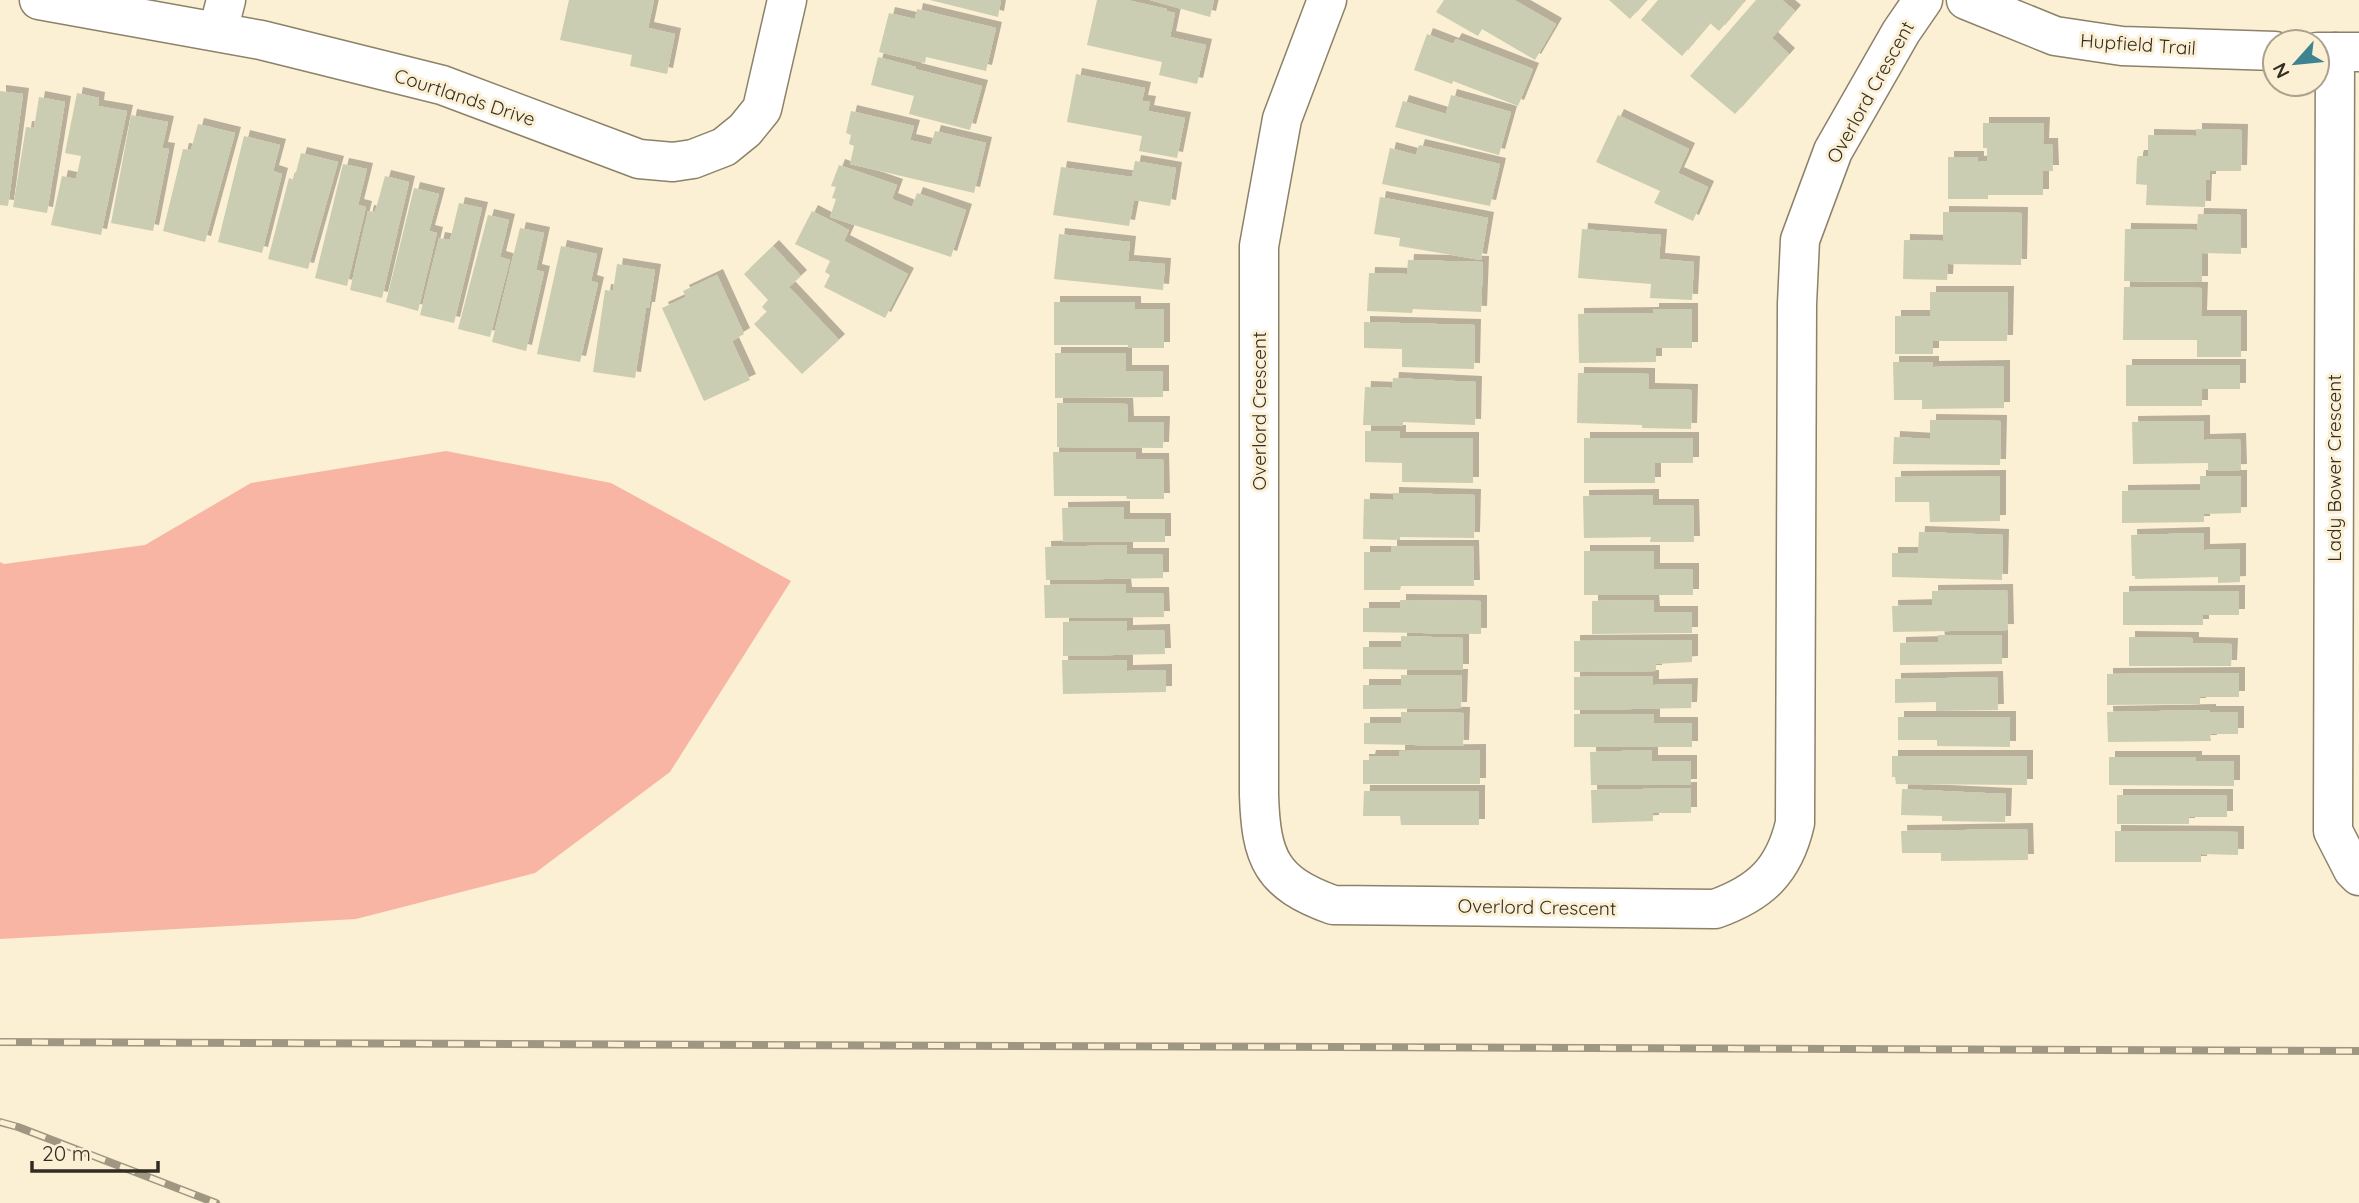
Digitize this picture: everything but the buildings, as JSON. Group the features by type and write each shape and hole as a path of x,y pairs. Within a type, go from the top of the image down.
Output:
{"street":[{"name":"Courtlands Drive","path":"39,0 222,16 261,40 442,85 639,159 673,162 693,159 724,147 746,130 762,109 787,0"},
{"name":"Overlord Crescent","path":"1327,0 1282,119 1259,246 1259,795 1260,832 1267,857 1280,876 1311,898 1333,905 1715,909 1740,900 1761,886 1775,872 1790,843 1795,823 1797,318 1800,240 1833,151 1901,32 1923,0"},
{"name":"Hupfield Trail","path":"1966,0 2055,36 2122,46 2261,51"},
{"name":"Lady Bower Crescent","path":"2337,52 2333,831 2353,870 2359,876"}],"shaded area":[{"path":"446,451 611,483 791,581 670,772 535,873 356,919 0,939 0,562 4,564 145,545 251,483"}],"railway":[{"path":"0,1042 2359,1051"},
{"path":"0,1122 216,1203"}]}
